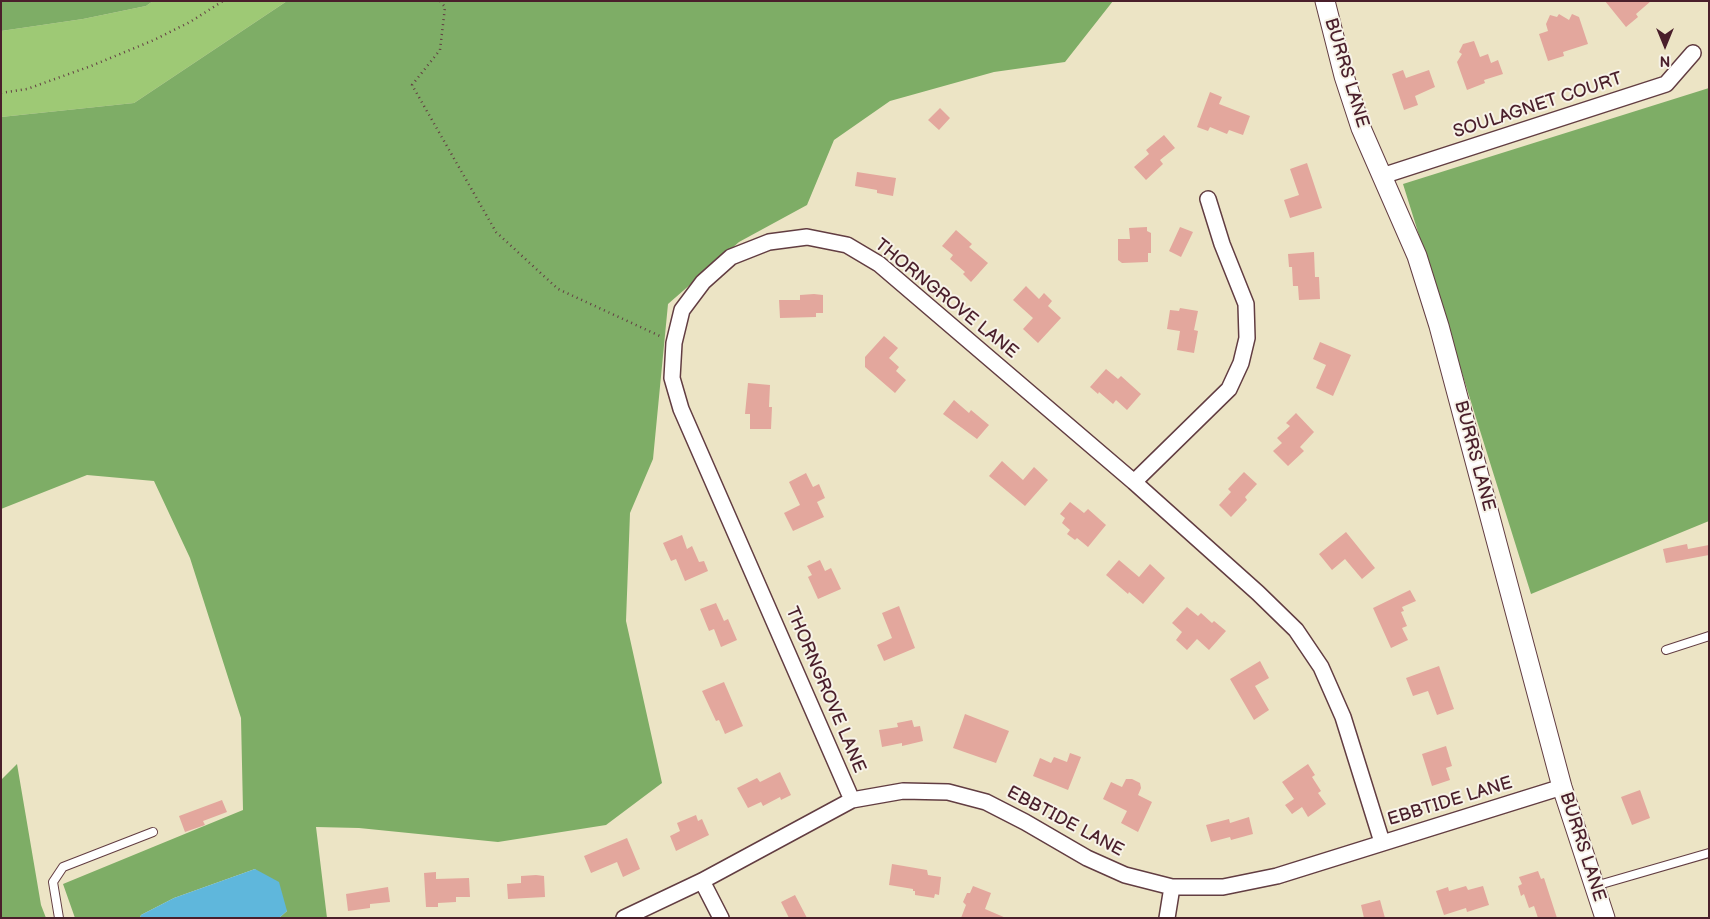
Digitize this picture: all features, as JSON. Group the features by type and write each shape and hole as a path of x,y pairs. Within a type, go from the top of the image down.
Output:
{"street":[{"name":"BURRS LANE","path":"1325,1 1344,76 1361,128 1417,256 1439,326 1562,787 1605,918"},
{"name":"SOULAGNET COURT","path":"1382,176 1666,84 1693,53"},
{"path":"1134,482 1229,389 1241,363 1247,338 1246,304 1222,244 1208,199"},
{"name":"THORNGROVE LANE","path":"852,800 681,409 672,378 674,343 682,310 703,282 731,257 769,242 807,237 846,245 879,264 1134,482 1258,593 1296,630 1322,666 1343,717 1382,842"},
{"name":"EBBTIDE LANE","path":"624,918 702,882 852,800 903,792 948,792 986,802 1025,822 1086,858 1125,875 1172,886 1223,886 1277,876 1562,787"},
{"path":"702,882 721,918"},
{"path":"1168,918 1172,886"}],"lane":[{"path":"1666,650 1709,636"},
{"path":"59,918 53,882 63,867 153,832"},
{"path":"1594,886 1709,853"}],"path":[{"path":"1,93 27,89 145,44 190,22 223,1"},
{"path":"440,1 445,8 440,50 412,85 496,232 558,289 674,343"}],"green space":[{"path":"1,1 153,1 146,6 83,19 1,31"},
{"path":"153,1 287,1 134,103 1,117 1,31 83,19 146,6"},
{"path":"287,1 1113,1 1065,62 994,72 890,101 834,140 807,205 739,242 668,304 653,459 630,513 626,621 662,783 606,825 498,842 359,828 316,827 327,918 279,918 287,911 255,869 174,898 141,915 140,918 75,918 63,884 243,810 241,718 190,558 154,481 87,475 1,509 1,117 134,103"},
{"path":"1709,88 1709,521 1531,594 1403,184"},
{"path":"17,764 41,905 46,918 1,918 1,780"}],"water":[{"path":"255,869 279,882 287,911 279,918 140,918 141,915 174,898"}],"building":[{"path":"1605,1 1651,1 1636,14 1638,17 1626,27"},
{"path":"1559,14 1569,20 1572,14 1579,17 1588,44 1563,52 1564,56 1548,61 1539,34 1548,31 1546,24 1550,15 1557,17"},
{"path":"1474,41 1480,57 1488,54 1491,63 1498,60 1503,74 1484,80 1485,83 1467,90 1457,62 1462,54 1459,52 1463,44"},
{"path":"1403,70 1406,78 1429,70 1435,87 1415,96 1418,105 1404,110 1392,74"},
{"path":"1210,92 1222,97 1219,104 1250,116 1243,135 1229,130 1227,134 1210,127 1208,131 1197,127"},
{"path":"940,108 950,118 939,130 928,120"},
{"path":"1164,135 1175,148 1160,160 1163,164 1146,180 1134,167 1149,154 1146,150"},
{"path":"1307,163 1322,208 1290,218 1284,200 1299,195 1290,169"},
{"path":"857,172 896,178 893,196 877,193 877,190 855,186"},
{"path":"1147,227 1147,231 1151,233 1151,253 1148,253 1148,262 1122,263 1118,260 1118,239 1130,239 1129,228"},
{"path":"1180,227 1193,232 1181,257 1169,251"},
{"path":"956,230 972,244 969,247 988,263 971,282 963,274 965,272 950,259 953,255 942,246"},
{"path":"1314,252 1315,277 1319,277 1320,299 1299,300 1298,286 1293,286 1292,267 1289,267 1288,254"},
{"path":"1026,286 1039,299 1044,293 1052,301 1048,306 1061,318 1038,343 1023,329 1033,318 1013,300"},
{"path":"800,295 823,295 823,313 816,313 816,317 780,318 779,300 800,300"},
{"path":"1180,308 1198,311 1194,330 1198,331 1194,353 1177,350 1180,331 1167,329 1170,310 1179,311"},
{"path":"884,336 898,348 889,358 899,367 896,371 906,380 895,393 865,367 865,357"},
{"path":"1320,342 1351,355 1333,396 1316,388 1326,365 1313,359"},
{"path":"1106,369 1118,379 1121,376 1141,394 1127,410 1116,400 1113,404 1090,387"},
{"path":"748,383 770,385 771,429 750,429 750,414 745,414"},
{"path":"954,400 969,413 971,410 989,425 977,439 943,414"},
{"path":"1296,413 1314,432 1300,447 1304,451 1288,466 1273,451 1282,443 1277,438 1290,426 1286,423"},
{"path":"1002,461 1023,480 1034,467 1048,480 1025,506 989,476"},
{"path":"1244,472 1257,484 1245,497 1247,500 1231,517 1219,505 1231,492 1228,489"},
{"path":"806,473 813,487 819,484 825,498 817,502 824,517 793,531 784,513 800,505 789,482"},
{"path":"1070,502 1084,513 1088,509 1106,525 1088,547 1077,538 1075,540 1067,534 1070,530 1062,523 1065,518 1060,514"},
{"path":"1346,532 1375,568 1362,579 1345,559 1332,570 1319,554"},
{"path":"682,535 687,549 692,546 699,562 704,561 708,571 685,581 676,559 671,561 663,543"},
{"path":"1687,544 1688,549 1709,545 1709,555 1666,563 1663,549"},
{"path":"820,560 825,571 831,568 841,589 818,599 808,577 812,575 807,566"},
{"path":"1119,560 1139,577 1150,564 1165,578 1143,604 1106,575"},
{"path":"1410,590 1416,601 1402,607 1404,611 1401,612 1407,626 1402,628 1408,640 1391,648 1373,608"},
{"path":"716,603 724,621 728,619 737,640 721,647 714,629 709,631 700,609"},
{"path":"899,606 915,648 884,661 877,645 892,638 882,613"},
{"path":"1187,607 1198,616 1201,613 1212,623 1214,621 1226,631 1209,650 1197,639 1187,650 1176,640 1182,632 1172,623"},
{"path":"1260,661 1269,678 1255,686 1269,710 1254,720 1230,679"},
{"path":"1439,666 1454,709 1437,715 1428,691 1413,696 1406,678"},
{"path":"724,682 743,726 725,734 719,720 716,721 702,691"},
{"path":"965,714 1009,731 996,763 953,748"},
{"path":"912,720 914,727 920,726 923,741 902,746 902,743 882,747 879,730 898,727 897,723"},
{"path":"1446,746 1452,766 1446,768 1450,780 1432,786 1422,754"},
{"path":"1070,753 1081,757 1068,790 1033,776 1040,758 1051,763 1054,757 1067,762"},
{"path":"1308,764 1315,775 1312,777 1321,791 1318,793 1326,804 1308,817 1302,807 1292,814 1285,805 1294,799 1282,782"},
{"path":"780,772 791,795 781,800 780,797 763,806 761,802 748,808 737,788 757,778 760,782"},
{"path":"1126,779 1132,779 1140,783 1141,788 1138,795 1152,802 1138,832 1121,823 1127,811 1103,799 1111,782 1122,787"},
{"path":"1640,790 1650,818 1632,825 1621,797"},
{"path":"222,800 227,812 203,821 205,825 185,832 179,816"},
{"path":"696,815 698,821 702,819 709,835 676,851 670,836 680,831 677,823"},
{"path":"1249,817 1253,834 1231,840 1230,837 1211,842 1206,825 1229,819 1230,823"},
{"path":"627,838 640,869 623,877 617,862 591,873 584,856"},
{"path":"892,864 927,870 928,875 941,877 939,895 935,894 934,898 915,895 913,889 889,885"},
{"path":"1538,871 1541,879 1544,878 1557,918 1538,918 1534,906 1529,908 1524,894 1521,896 1518,886 1522,884 1519,877"},
{"path":"436,872 436,879 469,878 470,897 456,897 456,902 438,903 438,907 426,907 424,873"},
{"path":"521,876 544,876 545,897 508,899 507,884 521,883"},
{"path":"973,886 991,893 985,909 1006,918 961,918 966,905 963,902"},
{"path":"1466,886 1468,890 1483,886 1489,905 1467,912 1466,908 1444,915 1436,891 1448,887 1449,891"},
{"path":"388,887 390,902 370,904 370,908 348,911 346,894"},
{"path":"795,895 807,918 789,918 781,902"},
{"path":"1380,900 1385,918 1364,918 1361,905"}]}
